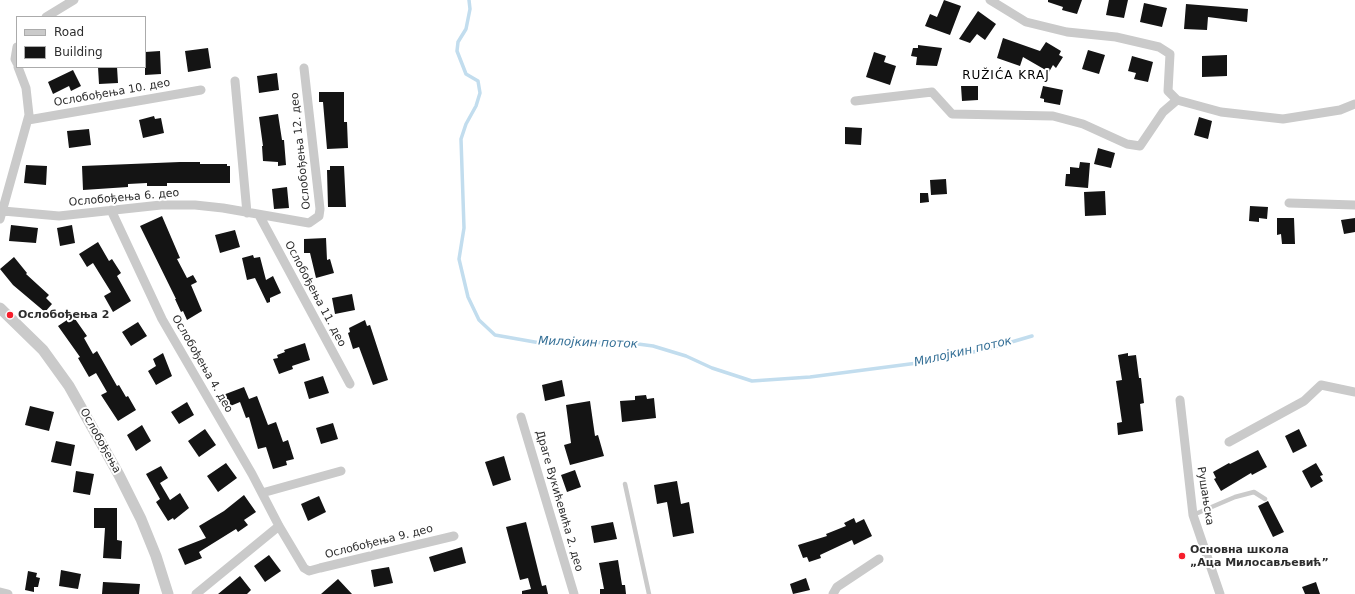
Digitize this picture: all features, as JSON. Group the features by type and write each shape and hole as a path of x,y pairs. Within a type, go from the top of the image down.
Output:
{"street":[{"path":"48,16 74,0"},
{"path":"990,0 1026,22 1067,32 1116,37 1159,47 1170,54 1168,91 1177,100 1221,112 1283,119 1340,110 1355,104"},
{"path":"1,215 28,120 29,102 26,88 18,68"},
{"name":"Ослобођења 12. део","path":"247,213 309,223 319,216 320,208 304,68"},
{"path":"235,81 247,213"},
{"name":"Ослобођења 10. део","path":"28,120 201,90"},
{"path":"855,101 932,92 952,114 1053,116 1083,124 1127,144 1140,146 1163,112 1177,100"},
{"path":"1289,203 1355,205"},
{"name":"Ослобођења 6. део","path":"1,215 59,216 176,204 223,208 247,213"},
{"name":"Ослобођења 4. део","path":"111,210 162,319 262,493 279,526 304,568 309,571"},
{"name":"Ослобођења 11. део","path":"259,214 350,384"},
{"name":"Ослобођења","path":"0,308 43,350 69,386 119,475 141,519 156,556 168,594"},
{"path":"1229,442 1304,401 1321,385 1355,392"},
{"name":"Рушањска","path":"1180,400 1193,515 1220,594"},
{"name":"Драге Вукићевића 2. део","path":"521,417 574,594"},
{"path":"262,493 341,471"},
{"path":"196,594 279,526"},
{"name":"Ослобођења 9. део","path":"309,571 454,536"},
{"path":"833,594 837,587 878,559"},
{"path":"0,592 8,594"}],"lane":[{"path":"625,484 649,594"},
{"path":"1193,515 1235,497 1254,492 1266,499"}],"building":[{"path":"944,0 961,6 950,35 925,26 930,14 937,17"},
{"path":"1048,0 1082,0 1077,14 1062,10 1063,7 1048,2"},
{"path":"1109,0 1128,0 1124,18 1106,15"},
{"path":"1144,3 1167,8 1162,27 1140,22"},
{"path":"1186,4 1248,9 1247,22 1208,17 1207,30 1184,29"},
{"path":"978,11 996,24 985,40 977,34 970,43 959,39"},
{"path":"1003,38 1040,51 1046,42 1061,51 1059,55 1063,57 1056,68 1053,65 1049,72 1023,57 1020,66 997,58"},
{"path":"918,45 942,48 937,66 916,65 917,57 911,56 913,48 918,48"},
{"path":"208,48 211,68 188,72 185,51"},
{"path":"1088,50 1105,55 1099,74 1082,69"},
{"path":"160,51 161,74 145,75 146,52"},
{"path":"874,52 886,56 884,62 896,66 890,85 866,77"},
{"path":"1227,55 1227,76 1202,77 1202,56"},
{"path":"1132,56 1153,62 1148,82 1134,79 1136,73 1128,71"},
{"path":"98,68 117,68 118,83 99,84"},
{"path":"73,70 81,86 71,91 69,86 53,94 48,82"},
{"path":"277,73 279,90 259,93 257,76"},
{"path":"961,86 978,86 978,100 962,101"},
{"path":"1043,86 1063,90 1060,105 1044,102 1044,99 1040,98"},
{"path":"319,92 344,92 344,122 347,122 348,148 327,149 323,102 319,102"},
{"path":"278,114 282,140 284,140 286,165 278,166 278,162 263,161 263,146 259,117"},
{"path":"154,116 155,119 161,118 164,133 143,138 139,120"},
{"path":"1199,117 1212,121 1208,139 1194,135"},
{"path":"845,127 862,128 861,145 845,144"},
{"path":"89,129 91,145 69,148 67,131"},
{"path":"1098,148 1115,153 1111,168 1094,164"},
{"path":"180,162 227,164 227,166 230,166 230,183 167,183 167,186 147,186 147,183 128,184 128,187 83,190 82,166"},
{"path":"1080,162 1090,163 1088,188 1065,186 1066,174 1070,174 1070,167 1079,168"},
{"path":"26,165 47,166 46,185 24,183"},
{"path":"330,166 344,166 346,207 328,207 327,170 330,170"},
{"path":"946,179 947,194 931,195 930,180"},
{"path":"287,187 289,208 274,209 272,189"},
{"path":"1105,191 1106,215 1085,216 1084,192"},
{"path":"920,193 928,193 929,202 920,203"},
{"path":"1250,206 1268,207 1267,219 1259,218 1259,222 1249,221"},
{"path":"162,216 180,258 177,259 187,278 193,275 197,282 191,285 202,311 187,320 183,311 181,312 140,226"},
{"path":"1277,218 1294,218 1295,244 1282,244 1281,234 1277,235"},
{"path":"1355,218 1355,232 1344,234 1341,220"},
{"path":"11,225 38,228 36,243 9,241"},
{"path":"72,225 75,243 60,246 57,228"},
{"path":"235,230 240,247 220,253 215,235"},
{"path":"326,238 327,260 330,259 334,273 316,278 310,253 304,253 304,239"},
{"path":"98,242 109,261 112,259 121,273 117,276 131,301 113,312 104,296 111,292 93,263 87,267 79,254"},
{"path":"253,255 254,258 260,257 266,280 273,276 281,293 270,298 270,302 267,303 255,278 247,280 242,258"},
{"path":"14,257 27,273 26,274 49,295 46,298 52,304 45,312 13,285 0,269"},
{"path":"352,294 355,310 335,314 332,298"},
{"path":"73,316 87,336 84,338 93,354 97,351 117,386 119,385 126,397 128,396 136,410 118,421 101,395 107,392 96,373 89,377 78,358 80,357 58,326"},
{"path":"365,320 367,326 370,325 388,380 373,385 359,347 353,349 348,333 350,332 349,328"},
{"path":"138,322 147,336 131,346 122,332"},
{"path":"305,343 310,360 292,366 293,369 279,374 273,359 278,358 277,355 285,352 284,350"},
{"path":"163,353 172,376 156,385 148,371 156,366 153,359"},
{"path":"1128,353 1128,356 1136,355 1139,378 1141,378 1144,403 1140,404 1143,431 1118,435 1117,423 1122,422 1116,381 1122,380 1118,355"},
{"path":"323,376 329,393 309,399 304,382"},
{"path":"562,380 565,396 545,401 542,385"},
{"path":"244,387 249,399 257,396 268,425 276,422 283,442 288,440 294,459 286,461 287,465 273,469 266,447 258,449 249,417 246,418 240,402 228,407 223,395"},
{"path":"646,395 647,399 654,398 656,418 622,422 620,401 635,400 635,396"},
{"path":"590,401 595,436 598,435 604,456 570,465 564,445 571,443 566,405"},
{"path":"187,402 194,415 179,424 171,412"},
{"path":"30,406 54,412 49,431 25,425"},
{"path":"333,423 338,439 321,444 316,428"},
{"path":"142,425 151,441 136,451 127,435"},
{"path":"205,429 216,445 199,457 188,441"},
{"path":"1299,429 1307,446 1293,453 1285,436"},
{"path":"56,441 75,445 71,466 51,462"},
{"path":"1258,450 1267,467 1252,475 1251,473 1221,491 1214,479 1216,478 1213,472"},
{"path":"504,456 511,480 493,486 485,462"},
{"path":"226,463 237,478 218,492 207,476"},
{"path":"1316,463 1323,475 1320,476 1323,481 1311,488 1302,471"},
{"path":"161,466 168,478 160,483 170,500 180,493 189,508 174,520 173,518 168,521 156,502 160,499 146,474"},
{"path":"575,470 581,487 567,492 561,475"},
{"path":"76,471 94,474 90,495 73,492"},
{"path":"677,481 681,504 689,502 694,533 673,537 667,502 657,504 654,485"},
{"path":"244,495 256,512 244,520 248,525 238,532 236,529 199,552 202,558 185,565 178,549 206,538 199,526 224,511"},
{"path":"319,496 326,512 308,521 301,504"},
{"path":"1268,501 1284,532 1273,537 1258,506"},
{"path":"94,508 117,508 117,540 122,541 121,559 103,558 105,528 94,528"},
{"path":"854,518 856,523 864,519 872,536 854,545 852,540 820,555 821,558 809,562 807,557 803,558 798,545 827,536 826,534 846,526 844,523"},
{"path":"526,522 542,586 546,585 548,594 522,594 522,591 531,589 528,578 520,580 506,527"},
{"path":"613,522 617,539 594,543 591,526"},
{"path":"462,547 466,563 434,572 429,557"},
{"path":"269,555 281,571 265,582 254,566"},
{"path":"618,560 622,585 625,585 626,594 600,594 600,589 604,589 599,563"},
{"path":"389,567 393,583 374,587 371,570"},
{"path":"61,570 81,574 78,589 59,586"},
{"path":"28,571 37,573 36,577 40,578 38,587 34,587 34,592 25,590"},
{"path":"240,576 251,590 247,594 218,594"},
{"path":"806,578 810,590 793,594 790,584"},
{"path":"338,579 352,594 321,594"},
{"path":"103,582 140,584 139,594 102,594"},
{"path":"1316,582 1320,594 1305,594 1302,587"}],"waterway":[{"name":"Милојкин поток","path":"469,0 470,9 466,29 458,42 457,51 466,74 478,81 480,93 476,106 466,124 461,139 464,228 459,259 468,297 479,320 495,335 546,344 623,342 653,346 686,356 712,368 752,381 810,377 933,361 991,348 1032,336"}],"place":[{"name":"Ослобођења 2","path":"10,315"},
{"name":"Основна школа „Аца Милосављевић”","path":"1182,556"}],"district":[{"name":"RUŽIĆA KRAJ","path":"1006,76"}]}
